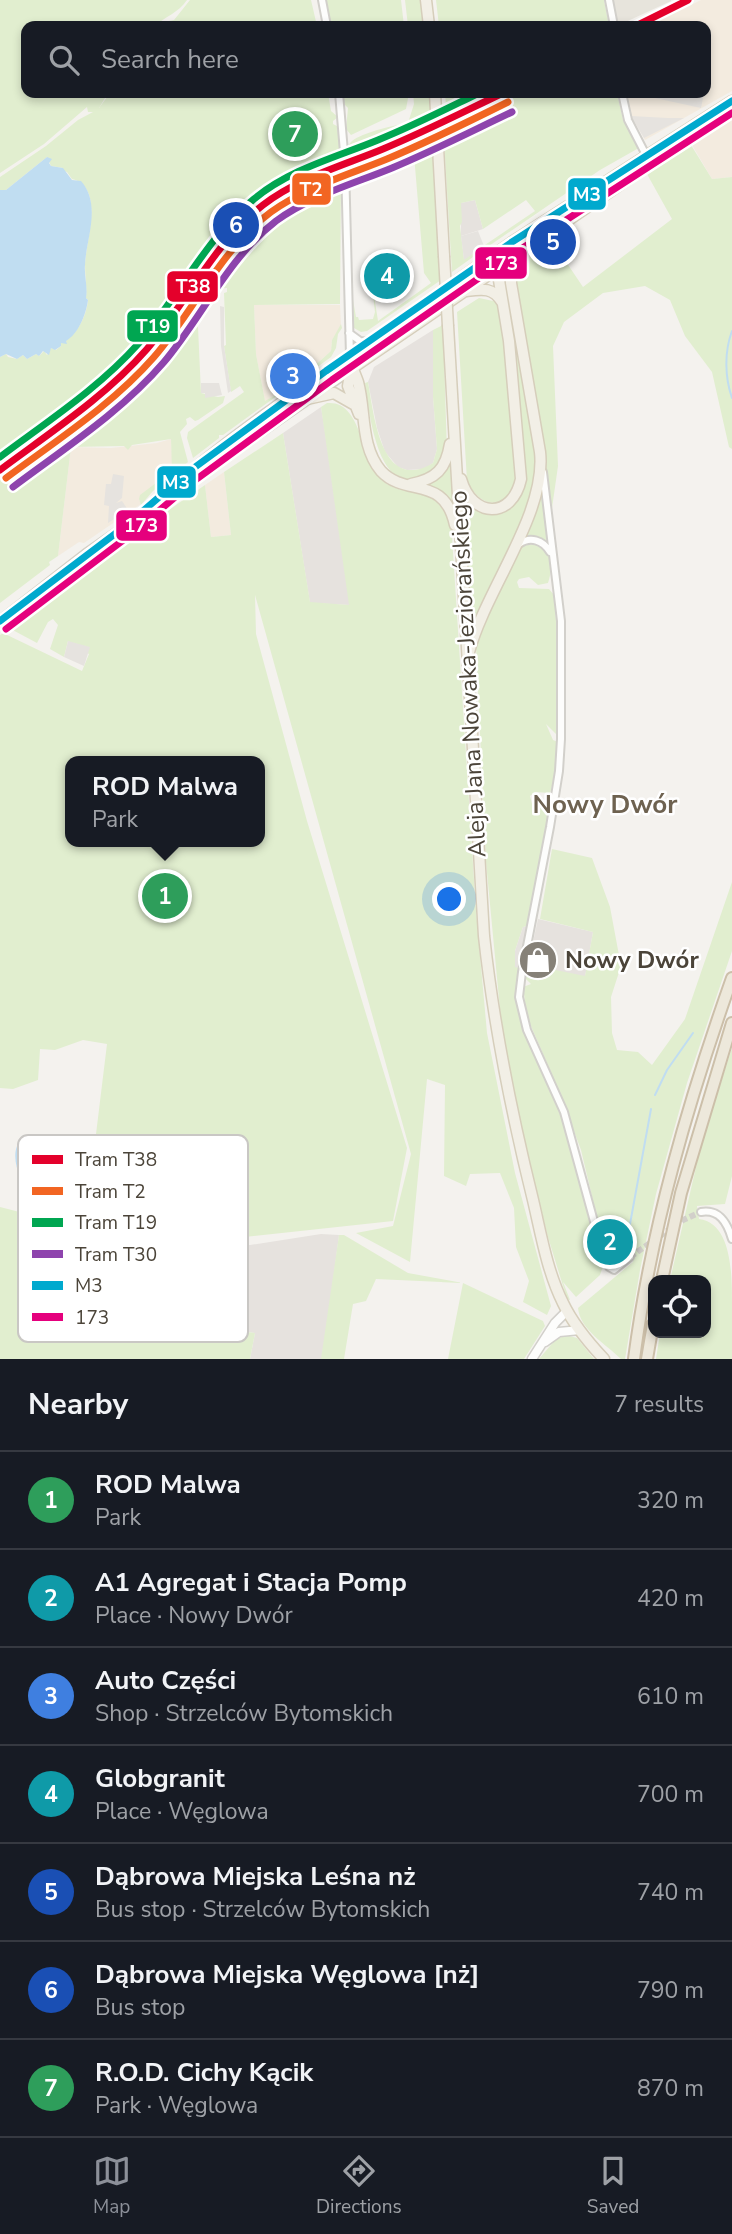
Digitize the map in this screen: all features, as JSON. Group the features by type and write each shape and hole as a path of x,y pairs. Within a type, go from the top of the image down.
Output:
{"highway":[{"path":"634,1356 642,1302 665,1195 706,1050 732,978"},
{"path":"663,1275 691,1156 732,1023"},
{"path":"647,1359 651,1338"}],"main road":[{"path":"426,0 428,21"},
{"name":"Aleja Jana Nowaka-Jeziorańskiego","path":"435,98 484,936 495,1029 513,1120 555,1285 567,1311 604,1359"},
{"path":"0,621 128,524 207,458 350,356 512,242 732,101"},
{"path":"128,524 462,291 732,109"},
{"path":"455,462 465,492 478,506 487,509 505,505 513,500 518,491 521,479 520,460 497,268 512,242"},
{"path":"467,663 477,626 537,493 541,460 511,283 511,264 516,256"},
{"path":"477,266 497,268 511,283"},
{"path":"462,291 487,289 495,293 503,304"},
{"path":"358,380 375,353"},
{"path":"350,356 348,386 374,459 381,470 395,481 427,489 440,497 453,515 461,552"},
{"path":"351,369 358,380 363,424"},
{"path":"307,399 334,393 355,405"},
{"path":"409,484 432,479 441,471 449,450 453,426"}],"street":[{"path":"322,0 326,21"},
{"path":"609,0 613,21"},
{"path":"339,98 345,164 350,356"},
{"path":"623,98 625,110 646,155"},
{"path":"348,332 360,341 372,342"},
{"path":"541,460 561,621 560,757 549,838 519,997 527,1030 564,1112 604,1258 614,1270 629,1257"},
{"path":"514,547 526,540 537,541 548,548 551,556"},
{"path":"701,1212 710,1211 722,1217 732,1238"},
{"path":"532,1359 555,1323 567,1311"},
{"path":"538,1349 559,1332 580,1330"}],"shaded area":[{"path":"612,0 671,0 628,21 616,21"},
{"path":"701,0 732,0 732,91 645,140 629,112 628,98 711,98 711,21 658,21"},
{"path":"655,98 703,98 701,108"},
{"path":"631,116 668,118 684,118 644,138"},
{"path":"732,117 732,177 712,179 692,145"},
{"path":"475,200 483,229 461,236 461,203"},
{"path":"478,231 484,246 464,260 461,236"},
{"path":"254,305 340,305 341,326 332,340 331,351 301,378 285,384 285,388 265,402 256,354"},
{"path":"220,306 224,307 224,346 231,391 228,393 221,346"},
{"path":"433,330 433,397 437,449 433,463 424,469 407,470 398,467 385,452 377,428 368,382 374,367"},
{"path":"201,383 219,383 222,395 205,398 205,393 201,393"},
{"path":"321,407 350,605 310,603 283,433"},
{"path":"171,439 173,471 139,499 141,504 84,543 79,542 58,556 71,447 111,448"},
{"path":"224,472 231,535 211,537 205,485"},
{"path":"113,474 124,476 122,498 116,503 122,501 128,510 108,523 109,506 104,505 106,484 111,484"},
{"path":"68,641 90,647 84,666 64,657"},
{"path":"538,919 593,932 585,977 528,965"},
{"path":"528,926 519,968 515,967 515,951 523,927"},
{"path":"321,1234 339,1235 323,1359 250,1359 255,1333 248,1332 250,1245"}],"green space":[{"path":"0,0 187,0 162,21 21,21 21,98 105,98 99,108 106,98 329,98 331,111 338,117 333,124 337,126 342,161 281,187 247,211 244,209 122,364 0,460 0,357 6,354 17,359 23,355 27,359 36,354 39,356 44,351 47,355 51,348 56,350 61,346 60,343 71,336 79,326 88,300 85,264 91,203 82,184 72,179 63,168 51,166 47,157 6,190 0,190 0,177 93,112 88,112 87,107 44,144 0,173"},
{"path":"190,0 311,0 316,21 168,21 174,20"},
{"path":"324,0 401,0 403,21 329,21"},
{"path":"405,0 422,0 424,21 407,21"},
{"path":"436,0 604,0 608,21 438,21"},
{"path":"343,98 408,98 406,109 351,135 346,129 348,108"},
{"path":"413,98 431,98 432,122 348,157 349,144 357,138 391,126 407,126"},
{"path":"445,98 472,98 459,104 446,106"},
{"path":"498,98 618,98 623,120 638,146 483,250 482,247 535,211 526,200 483,229 475,200 461,203 460,226 464,259 479,249 480,252 452,272 443,124"},
{"path":"432,129 441,280 367,331 361,332 354,328 353,300 359,320 373,319 375,312 371,276 378,321 431,283 424,273 414,155 349,173 348,165"},
{"path":"691,145 712,179 732,177 732,449 729,447 712,372 685,336 670,300 645,286 603,293 564,322 553,346 558,466 552,508 515,283 516,265 526,256 554,244 583,287 672,219 647,174"},
{"path":"332,174 341,178 340,304 254,305 256,354 265,401 285,390 223,435 219,435 219,438 193,458 187,438 188,432 244,392 240,386 231,392 224,346 224,293 227,288 200,290 200,304 197,305 201,393 225,396 223,403 198,420 190,417 186,419 187,424 180,432 188,462 153,491 141,505 140,495 172,471 171,439 132,445 128,450 124,446 71,447 58,556 0,603 0,478 146,359 250,221 255,216 260,217 257,214 292,191"},
{"path":"479,298 498,302 502,310 517,474 510,494 496,503 481,498 467,481 457,312"},
{"path":"341,324 336,348 331,357 290,387 289,382 301,378 298,366 311,369 331,351 332,340"},
{"path":"443,325 447,453 440,466 430,475 406,480 394,474 378,446 365,383 368,382 377,430 391,460 402,468 416,470 433,463 437,449 433,397 433,330"},
{"path":"518,345 537,462 535,483 525,513 472,628 463,498 476,509 484,511 517,498 513,346"},
{"path":"327,403 338,404 347,410 359,431 373,468 384,482 394,488 433,499 451,521 476,911 487,1033 515,1173 551,1306 547,1315 523,1302 529,1281 516,1247 514,1208 500,1173 470,1174 466,1186 444,1176 445,1085 427,1079 410,1262 356,1233 393,1226 411,1154 255,595 256,634 307,821 407,1148 393,1221 248,1237 248,1135 96,1135 107,1044 83,1040 55,1050 40,1049 38,1080 13,1089 0,1088 0,635 3,633 82,671 89,654 68,641 64,657 50,649 58,625 53,619 48,622 37,643 7,627 85,568 205,485 211,537 231,535 224,472 283,433 310,602 349,605 321,407"},
{"path":"453,459 456,511 424,485 441,475"},
{"path":"543,488 548,539 523,539"},
{"path":"526,542 534,543 545,550 550,562 548,583 538,585 529,577 517,582 519,588 549,589 554,595 559,657 559,737 546,724 553,740 558,742 556,771 550,793 535,792 530,796 532,804 545,806 549,812 531,915 528,926 523,927 515,951 515,966 519,968 518,990 524,1027 562,1115 603,1266 600,1275 576,1297 563,1282 570,1300 567,1299 548,1237 503,1041 486,862 476,647 485,619 516,550"},
{"path":"552,849 592,858 610,907 621,966 611,997 612,1033 617,1050 638,1052 652,1065 685,1019 732,882 732,951 687,1083 656,1194 625,1359 621,1359 589,1330 583,1323 578,1308 633,1262 630,1251 616,1259 605,1251 581,1150 527,1017 523,987 531,984 524,977 526,964 585,976 593,932 540,919"},
{"path":"732,1048 732,1176 725,1204 697,1206 699,1219 718,1230 728,1252 732,1359 656,1359 659,1338 711,1338 711,1275 671,1275 702,1141"},
{"path":"0,1207 18,1212 18,1342 248,1342 248,1332 255,1333 250,1359 0,1359"},
{"path":"339,1235 344,1235 408,1273 463,1283 376,1279 366,1301 353,1304 344,1359 321,1359"},
{"path":"463,1283 543,1321 545,1326 524,1359 448,1359"},
{"path":"566,1335 577,1338 594,1359 539,1359 555,1340"}],"water":[{"path":"47,157 52,159 49,163 51,166 63,168 72,180 81,181 91,200 85,269 87,306 81,324 66,341 67,344 61,343 55,350 51,348 49,355 43,351 39,356 36,354 27,359 23,355 17,359 6,354 0,357 0,190 6,190"},
{"path":"18,1144 18,1171 15,1159"}],"waterway":[{"path":"732,331 726,365 732,398"},
{"path":"655,1095 667,1070 693,1033"},
{"path":"624,1238 630,1224 651,1109"}],"tunnel":[{"path":"630,1257 683,1220 701,1212"}],"tram line":[{"name":"T38","path":"646,21 688,0"},
{"name":"T19","path":"0,457 72,403 124,359 153,325 221,231 254,199 298,172 391,135 469,98"},
{"name":"T38","path":"0,470 77,413 131,366 161,331 215,255 263,205 291,187 398,142 492,98"},
{"name":"T2","path":"6,478 83,421 138,374 168,339 237,244 271,212 313,188 448,132 508,102"},
{"name":"T30","path":"13,487 92,429 147,380 178,345 229,270 276,221 317,197 407,161 512,112"}],"transit line":[{"name":"M3","path":"0,621 128,524 187,473 326,371 512,242 732,101"},
{"name":"173","path":"6,629 134,532 194,481 332,380 518,251 732,113"}],"place":[{"name":"R.O.D. Cichy Kącik","path":"295,134"},
{"name":"Dąbrowa Miejska Węglowa [nż]","path":"236,225"},
{"name":"Dąbrowa Miejska Leśna nż","path":"553,242"},
{"name":"Globgranit","path":"387,276"},
{"name":"Auto Części","path":"293,376"},
{"name":"ROD Malwa","path":"165,896"},
{"name":"Nowy Dwór","path":"538,960"},
{"name":"A1 Agregat i Stacja Pomp","path":"610,1242"}],"district":[{"name":"Nowy Dwór","path":"605,804"}]}
